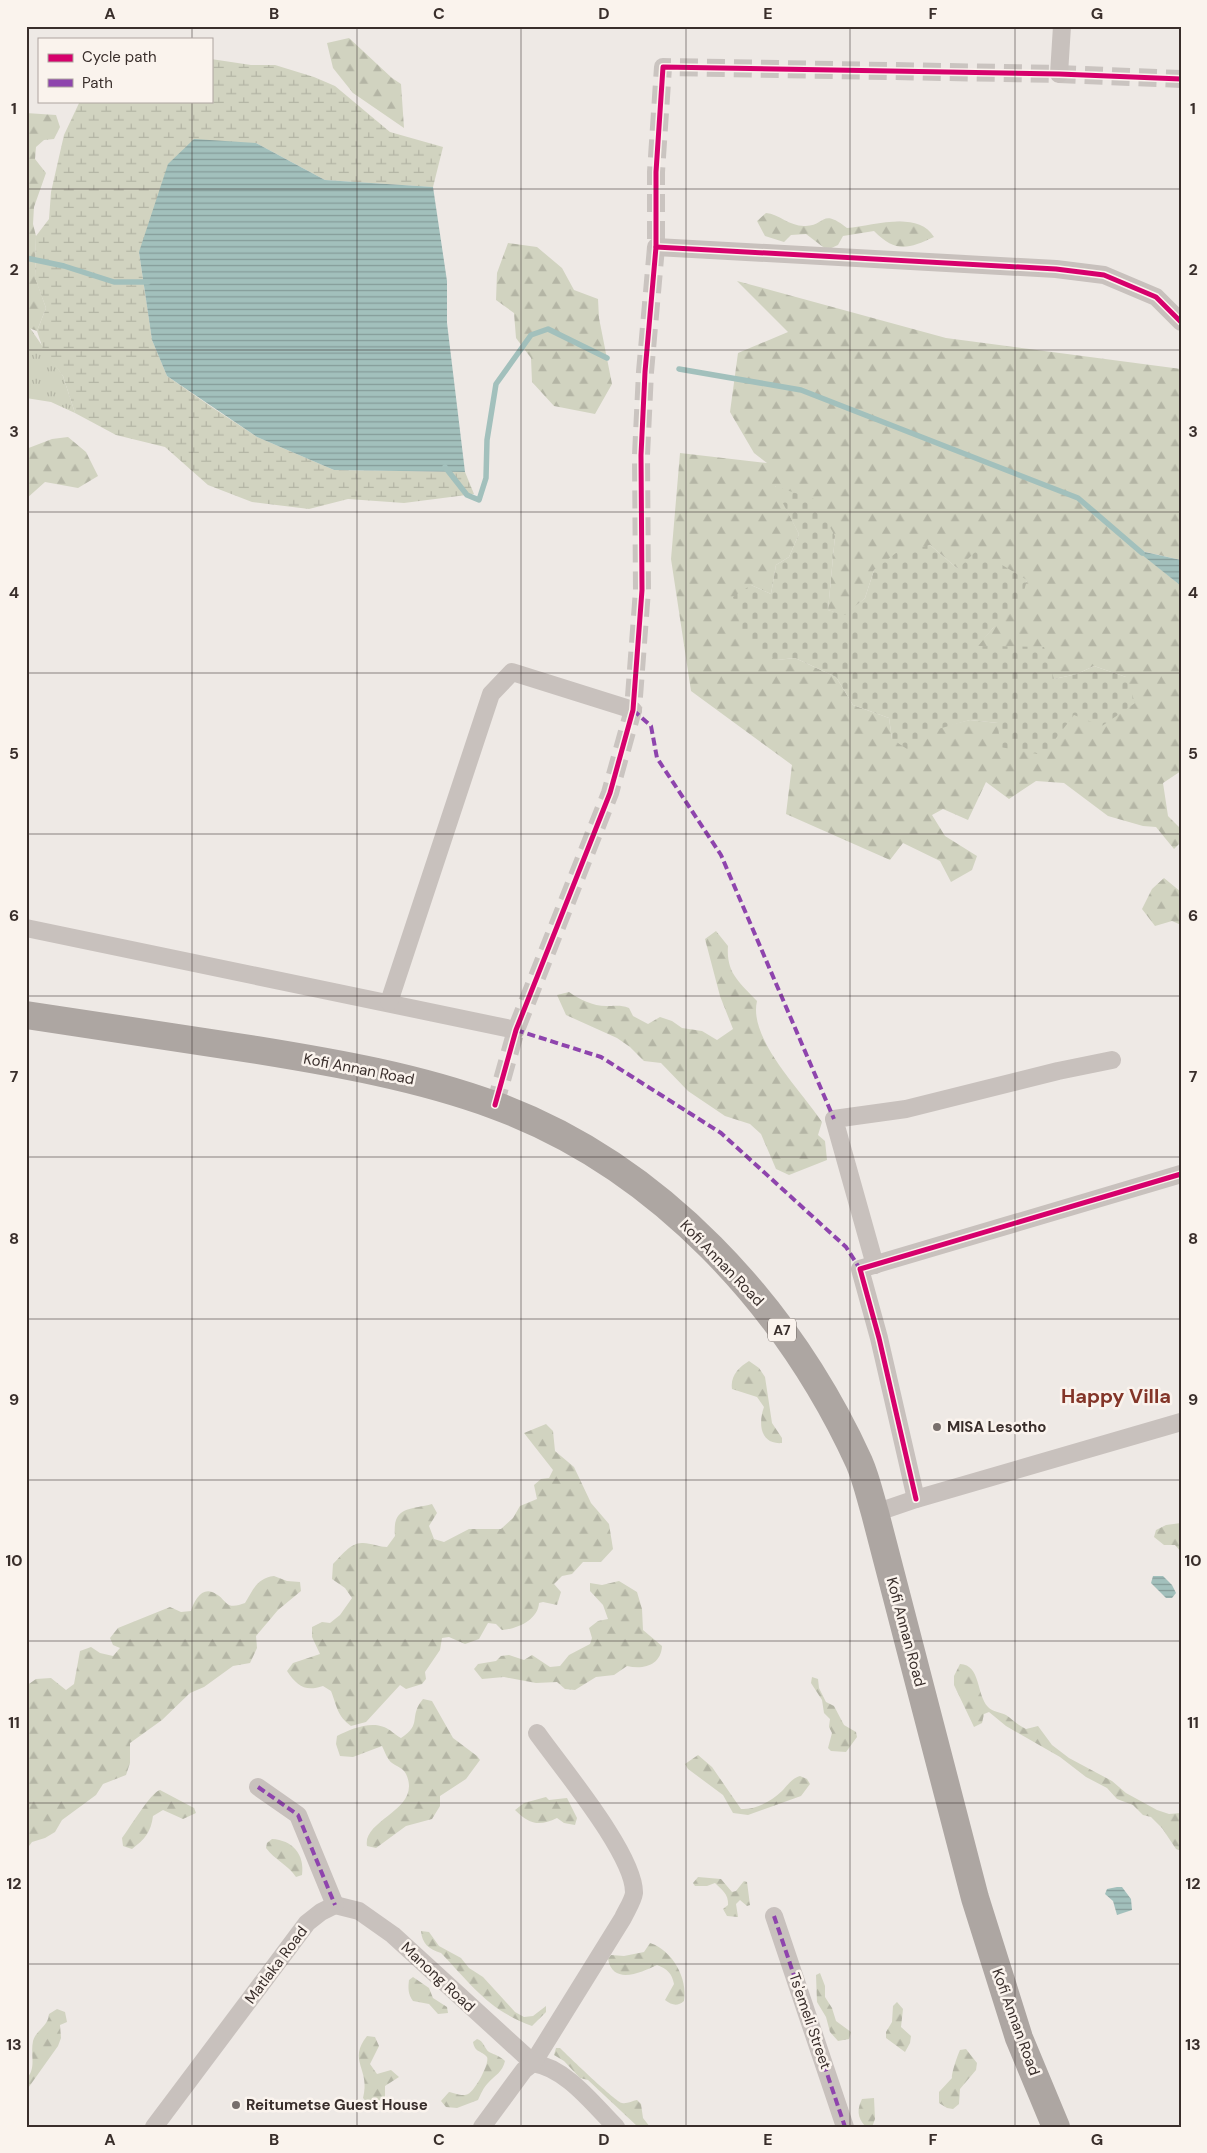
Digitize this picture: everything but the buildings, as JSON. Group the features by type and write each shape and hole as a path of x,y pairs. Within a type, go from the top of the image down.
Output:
{"main road":[{"name":"Kofi Annan Road","path":"26,1015 344,1064 414,1080 494,1105 584,1148 643,1187 714,1250 768,1311 821,1389 860,1464 875,1513 975,1898 1019,2038 1056,2127"}],"street":[{"path":"1059,74 1062,26"},
{"path":"656,248 1046,269 1104,275 1156,297 1181,322"},
{"path":"388,1002 491,694 512,672 633,710"},
{"path":"26,928 516,1030"},
{"path":"875,1265 834,1119 906,1109 1112,1060"},
{"path":"916,1499 879,1338 860,1269 1181,1174"},
{"path":"875,1513 916,1499 1181,1422"},
{"path":"482,2127 524,2070 533,2063 623,1918 634,1894 629,1871 619,1847 537,1733"},
{"path":"258,1788 298,1815 335,1905"},
{"name":"Manong Road","path":"335,1905 359,1911 393,1935 533,2063 546,2065 564,2078 616,2127"},
{"name":"Matlaka Road","path":"154,2127 307,1923 320,1912 335,1905"},
{"name":"Ts'emeli Street","path":"774,1916 845,2127"}],"green space":[{"path":"349,38 401,84 404,128 353,93 333,68 327,43"},
{"path":"212,59 251,65 275,65 314,77 335,86 390,132 443,147 433,187 325,180 256,143 139,252 152,340 167,376 257,437 334,470 465,472 474,494 404,503 348,499 309,509 252,502 208,485 165,447 116,435 75,413 63,376 43,349 37,331 46,308 35,278 36,236 49,219 51,192 64,135 80,102 212,102"},
{"path":"26,113 56,115 60,127 54,139 44,140 36,147 35,159 46,173 34,207 33,224 36,236 35,277 46,308 37,331 26,327"},
{"path":"766,213 804,226 811,226 827,218 847,228 906,222 917,224 927,229 934,237 917,244 902,247 889,243 874,231 843,236 838,245 827,250 806,234 791,235 784,242 765,236 757,221"},
{"path":"508,243 537,247 562,268 574,290 598,299 599,318 612,384 595,414 554,406 532,382 531,358 516,338 514,313 496,300 497,273"},
{"path":"737,281 946,338 1181,369 1181,560 1137,550 1181,586 1181,771 1163,783 1168,816 1181,829 1181,842 1174,849 1156,827 1143,826 1108,816 1064,783 1036,781 1009,799 986,782 968,820 943,809 932,815 945,836 977,856 972,870 951,882 940,861 903,843 890,860 786,814 792,765 691,691 671,559 680,453 767,463 754,453 730,412 738,353 788,332","holes":["775,486 835,536 828,610 845,616 865,598 874,570 930,545 958,569 1007,570 1027,581 993,628 977,646 1004,648 1054,679 1077,674 1094,666 1126,677 1074,715 998,723 970,720 892,739 889,718 853,705 836,677 795,658 777,660 751,585 771,594 776,565 789,557 799,534"]},
{"path":"26,327 30,328 63,376 75,413 51,402 26,398"},
{"path":"68,437 86,452 98,476 78,488 45,482 26,499 26,449 52,439"},
{"path":"774,486 814,499 835,536 828,610 845,615 865,598 874,570 896,553 930,545 958,569 977,550 1027,580 1020,605 993,628 978,646 1044,647 1054,679 1077,674 1094,666 1126,677 1135,703 1102,726 1074,715 1043,755 1000,747 998,723 970,720 931,731 910,751 892,739 889,718 853,705 836,677 795,658 777,660 745,641 733,597 751,585 771,594 776,565 789,557 799,534"},
{"path":"1164,878 1181,892 1181,925 1172,921 1155,926 1142,909 1152,889"},
{"path":"716,931 728,946 729,963 735,976 757,1001 756,1016 768,1048 822,1122 818,1135 825,1141 827,1160 789,1175 776,1169 761,1134 750,1124 725,1116 688,1091 661,1063 644,1061 630,1047 617,1038 566,1015 557,995 569,992 593,1004 626,1007 629,1008 633,1016 648,1024 660,1017 672,1021 682,1028 702,1031 717,1040 733,1029 720,996 705,939"},
{"path":"749,1361 759,1368 765,1377 772,1423 782,1438 782,1443 775,1443 769,1440 762,1432 761,1420 764,1407 757,1397 732,1389 732,1380 736,1372"},
{"path":"546,1424 553,1431 555,1451 574,1467 591,1503 609,1524 613,1549 601,1562 583,1562 572,1574 562,1576 554,1584 561,1592 557,1605 539,1603 538,1609 531,1619 520,1626 502,1630 496,1624 488,1623 479,1639 465,1644 449,1637 442,1638 440,1650 425,1672 426,1679 422,1684 406,1689 400,1685 366,1722 351,1726 340,1714 331,1691 323,1686 306,1688 294,1681 287,1671 293,1663 320,1654 312,1637 312,1627 322,1622 330,1623 340,1615 352,1598 345,1588 332,1579 333,1564 347,1550 359,1543 387,1547 395,1536 396,1519 400,1514 410,1509 432,1504 437,1513 429,1526 434,1539 444,1542 469,1529 501,1529 513,1518 520,1506 537,1499 534,1485 541,1479 549,1478 553,1470 524,1433"},
{"path":"1181,1523 1181,1552 1175,1545 1164,1545 1154,1537 1156,1530 1166,1525"},
{"path":"274,1576 287,1581 300,1582 301,1591 278,1610 256,1636 257,1648 250,1663 233,1666 204,1687 190,1693 162,1720 130,1743 130,1763 126,1775 103,1784 96,1795 62,1820 55,1832 45,1838 32,1842 26,1850 26,1686 36,1679 51,1678 66,1690 74,1684 80,1651 91,1647 100,1653 113,1656 120,1648 113,1645 110,1638 118,1628 170,1607 181,1612 191,1611 197,1598 207,1591 218,1595 229,1605 243,1604 259,1582"},
{"path":"619,1581 637,1592 642,1609 643,1630 662,1646 658,1658 651,1665 640,1667 627,1666 614,1675 596,1677 575,1690 565,1689 557,1682 536,1683 504,1677 482,1679 474,1669 478,1664 496,1661 501,1656 509,1655 524,1660 532,1655 550,1667 560,1666 569,1655 590,1644 592,1638 589,1628 598,1621 608,1619 603,1605 590,1591 590,1583 602,1585"},
{"path":"960,1664 972,1669 984,1701 990,1709 1006,1715 1026,1729 1038,1726 1052,1745 1069,1758 1112,1781 1126,1793 1157,1810 1169,1814 1181,1813 1181,1851 1176,1849 1162,1828 1151,1817 1143,1815 1133,1805 1117,1799 1107,1788 1086,1777 1060,1757 1006,1726 989,1712 984,1714 982,1723 974,1727 954,1685 954,1676"},
{"path":"812,1677 818,1679 819,1688 826,1702 834,1706 844,1725 856,1732 857,1737 846,1752 831,1751 828,1748 832,1733 829,1727 830,1719 824,1713 822,1700 811,1683"},
{"path":"423,1699 432,1701 453,1738 480,1760 466,1779 440,1796 440,1806 432,1819 406,1826 376,1848 367,1846 368,1837 373,1828 400,1805 406,1797 409,1786 406,1774 389,1760 382,1746 353,1757 340,1756 336,1744 337,1736 354,1728 378,1725 401,1738 412,1729 416,1711"},
{"path":"698,1755 712,1767 741,1809 752,1808 768,1801 778,1795 797,1777 800,1776 807,1779 810,1784 801,1796 748,1815 733,1813 723,1795 688,1769 685,1764"},
{"path":"160,1790 194,1808 196,1813 183,1819 163,1810 153,1816 147,1835 140,1842 132,1849 123,1846 122,1838 151,1797"},
{"path":"546,1797 549,1800 567,1798 577,1818 575,1825 564,1823 557,1818 545,1823 534,1823 515,1810 524,1803"},
{"path":"272,1839 286,1842 296,1850 301,1861 302,1875 296,1877 266,1848 267,1843"},
{"path":"698,1877 721,1879 732,1892 736,1891 744,1881 747,1882 750,1905 747,1906 740,1900 736,1904 738,1917 727,1916 723,1909 728,1905 724,1892 715,1883 707,1886 695,1886 693,1883"},
{"path":"421,1931 429,1932 439,1946 461,1958 469,1968 483,1977 515,2012 524,2017 533,2016 546,2006 546,2012 532,2026 504,2012 472,1986 441,1953 427,1945"},
{"path":"650,1943 671,1958 681,1974 685,1992 684,2001 679,2004 674,2005 665,2000 674,1984 670,1974 661,1967 657,1965 644,1971 622,1975 611,1967 608,1959 611,1955 624,1956 644,1952"},
{"path":"820,1973 825,1986 825,1997 832,2008 836,2021 851,2032 849,2039 838,2041 830,2032 826,2017 817,2002 816,1975"},
{"path":"413,1977 429,1988 433,1998 447,2007 448,2013 438,2014 429,2004 413,2001 408,1986 409,1980"},
{"path":"897,2002 903,2009 901,2027 911,2036 910,2043 905,2052 886,2038 886,2032 892,2022 893,2006"},
{"path":"57,2009 65,2012 67,2022 60,2025 61,2038 58,2046 26,2091 26,2079 32,2066 33,2041 49,2014"},
{"path":"367,2036 375,2037 379,2046 370,2064 377,2074 391,2070 399,2077 385,2086 385,2105 379,2110 371,2107 363,2098 365,2088 359,2052"},
{"path":"477,2039 481,2041 489,2052 505,2061 504,2065 485,2087 478,2100 457,2108 446,2107 441,2101 449,2092 461,2095 468,2094 478,2083 484,2071 487,2057 475,2048 473,2042"},
{"path":"556,2048 560,2048 618,2101 628,2103 637,2100 641,2104 643,2118 650,2127 637,2126 588,2080 580,2078 564,2061 554,2055"},
{"path":"966,2049 977,2063 976,2070 960,2089 959,2104 953,2109 947,2108 939,2103 939,2092 952,2078 960,2050"},
{"path":"874,2098 875,2119 872,2127 865,2126 859,2116 859,2106 862,2099"}],"water":[{"path":"194,139 256,143 325,180 433,187 447,281 447,323 465,472 334,470 257,437 167,376 152,340 139,252 168,164"},
{"path":"1136,550 1181,560 1181,586"},
{"path":"1153,1576 1163,1576 1172,1585 1176,1593 1172,1598 1166,1598 1151,1583"},
{"path":"1122,1887 1131,1899 1132,1910 1117,1915 1113,1901 1105,1894 1107,1889"}],"waterway":[{"path":"26,258 64,266 114,282 148,282"},
{"path":"445,467 467,495 479,500 486,478 487,440 496,384 531,335 548,329 607,358"},
{"path":"679,369 801,390 1078,498 1142,553"}],"tunnel":[{"path":"495,1105 516,1030 610,793 633,710 642,590 641,455 645,372 656,247 656,172 663,67 1059,74 1181,79"}],"marked path":[{"path":"633,710 651,726 657,758 721,855 834,1119"},
{"path":"516,1030 601,1057 721,1133 846,1247 860,1269"},
{"path":"258,1787 298,1815 335,1905"},
{"path":"774,1916 845,2127"}],"cycle path":[{"path":"495,1105 516,1030 610,793 633,710 642,590 641,455 645,372 656,247 656,172 663,67 1059,74 1181,79"},
{"path":"656,247 1056,269 1104,275 1156,297 1181,322"},
{"path":"916,1499 879,1338 860,1269 1181,1174"}],"place":[{"name":"MISA Lesotho","path":"937,1427"},
{"name":"Reitumetse Guest House","path":"236,2105"}],"district":[{"name":"Happy Villa","path":"1116,1396"}]}
